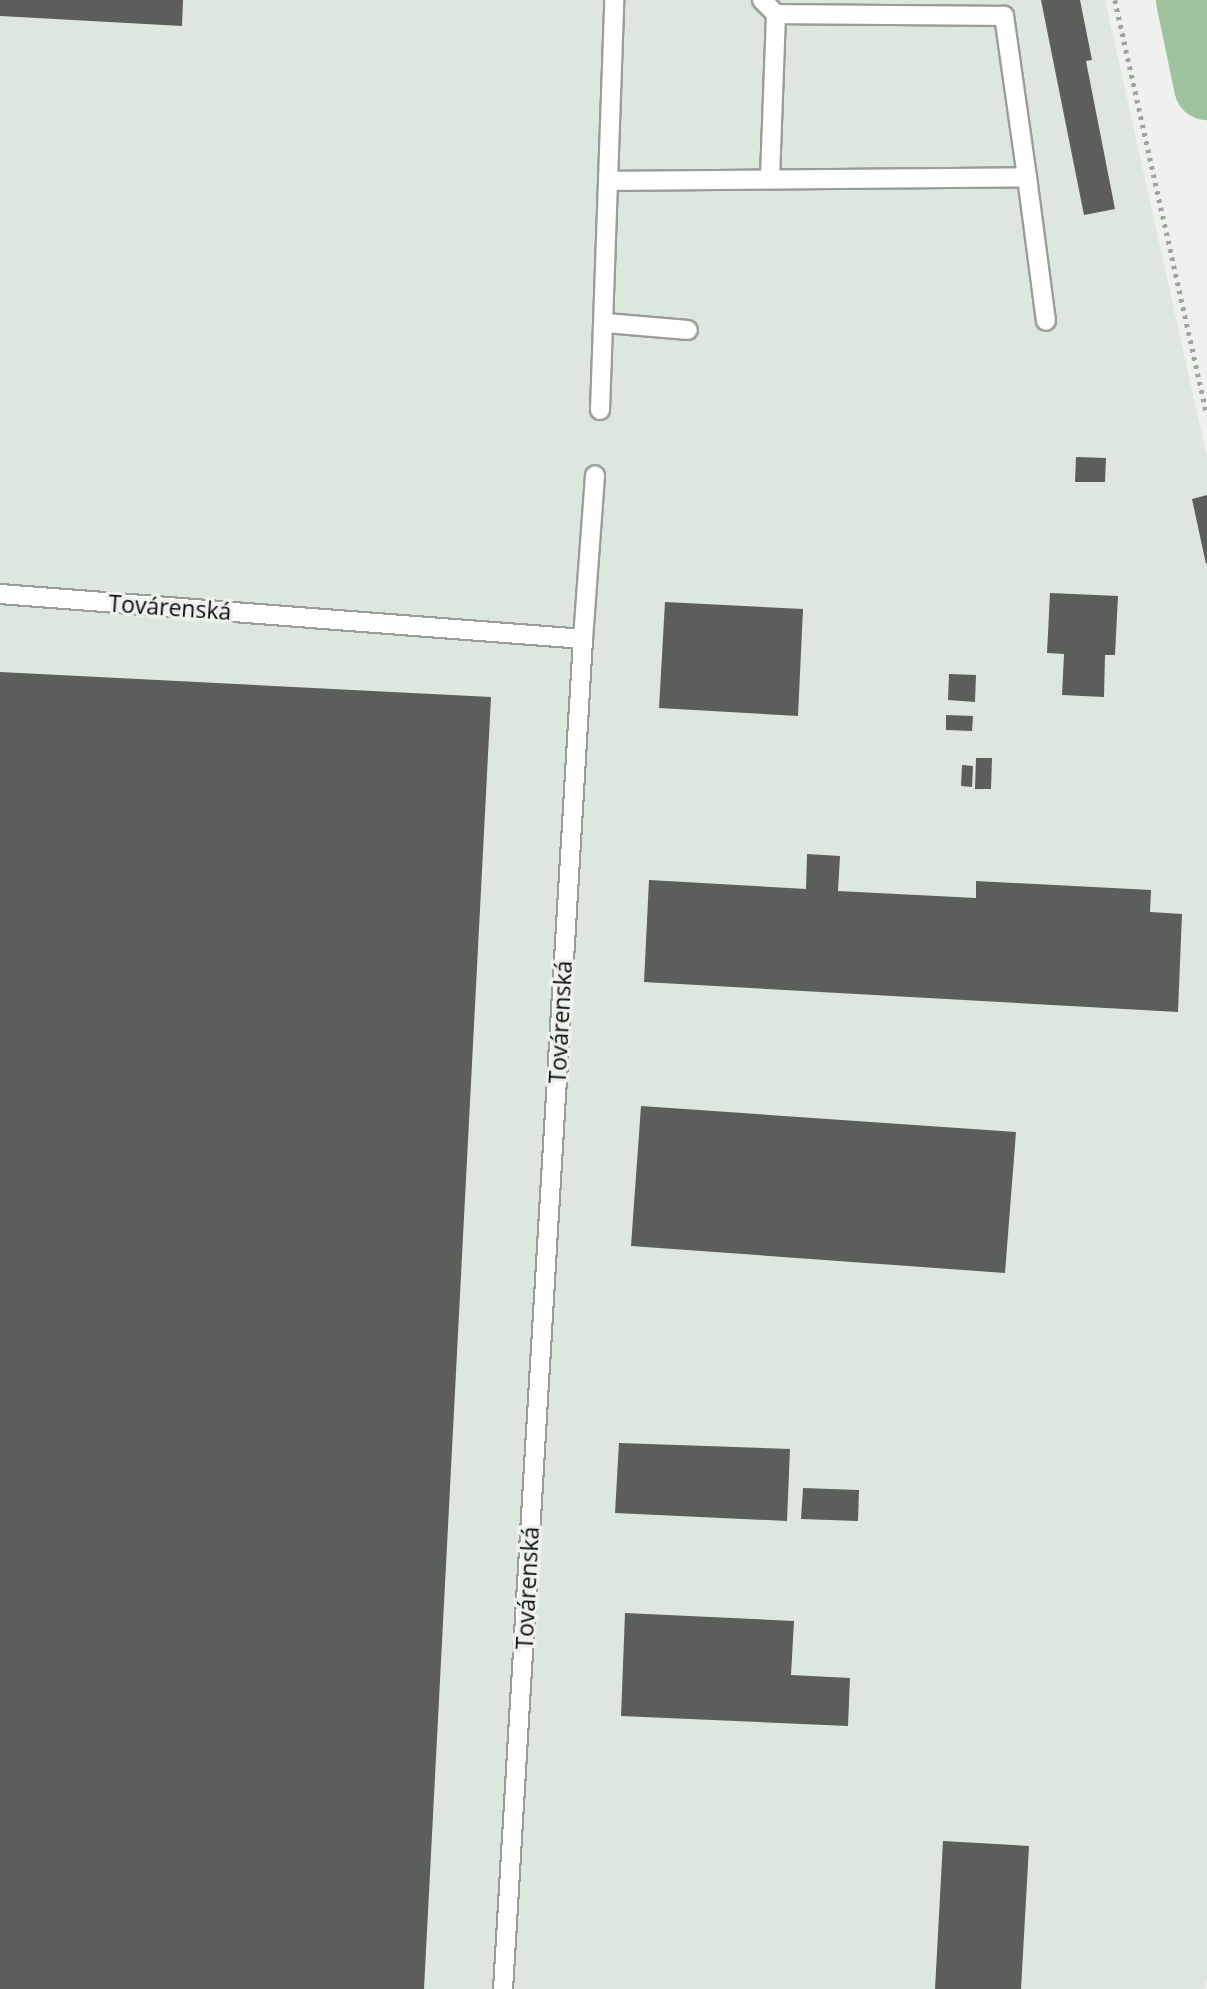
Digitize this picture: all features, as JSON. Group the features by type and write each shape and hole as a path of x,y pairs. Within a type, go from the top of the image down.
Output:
{"lane":[{"path":"600,410 606,323 614,0"},
{"path":"762,0 776,14 1004,16 1046,321"},
{"path":"771,176 776,14"},
{"path":"609,181 771,176 1027,177"},
{"path":"606,323 688,330"},
{"path":"583,639 595,475"},
{"name":"Továrenská","path":"0,594 583,639 503,1989"}],"path":[{"path":"1115,0 1207,415"}],"shaded area":[{"path":"0,0 1105,0 1207,458 1207,1981 1203,1989 0,1989"}],"building":[{"path":"0,0 183,0 182,26 0,16"},
{"path":"1041,0 1080,0 1092,60 1086,61 1115,209 1084,215"},
{"path":"1076,457 1106,458 1105,482 1075,482"},
{"path":"1207,495 1207,563 1206,564 1192,499"},
{"path":"1050,593 1118,596 1115,655 1105,655 1104,697 1062,695 1064,654 1047,653"},
{"path":"665,602 803,609 798,716 659,708"},
{"path":"0,672 491,697 424,1989 0,1989"},
{"path":"949,674 976,675 975,702 948,700"},
{"path":"946,715 973,716 972,731 946,730"},
{"path":"976,758 992,758 991,789 975,789"},
{"path":"962,765 973,766 972,787 961,786"},
{"path":"807,854 840,856 838,891 976,898 976,881 1151,890 1150,912 1182,914 1178,1012 644,982 649,880 806,889"},
{"path":"641,1106 1016,1132 1005,1273 631,1246"},
{"path":"619,1443 790,1449 787,1521 615,1513"},
{"path":"803,1488 859,1490 858,1521 801,1519"},
{"path":"625,1613 794,1621 791,1675 850,1678 848,1726 621,1716"},
{"path":"943,1841 1029,1846 1021,1989 935,1989"}],"waterway":[{"path":"1189,0 1207,87"}]}
